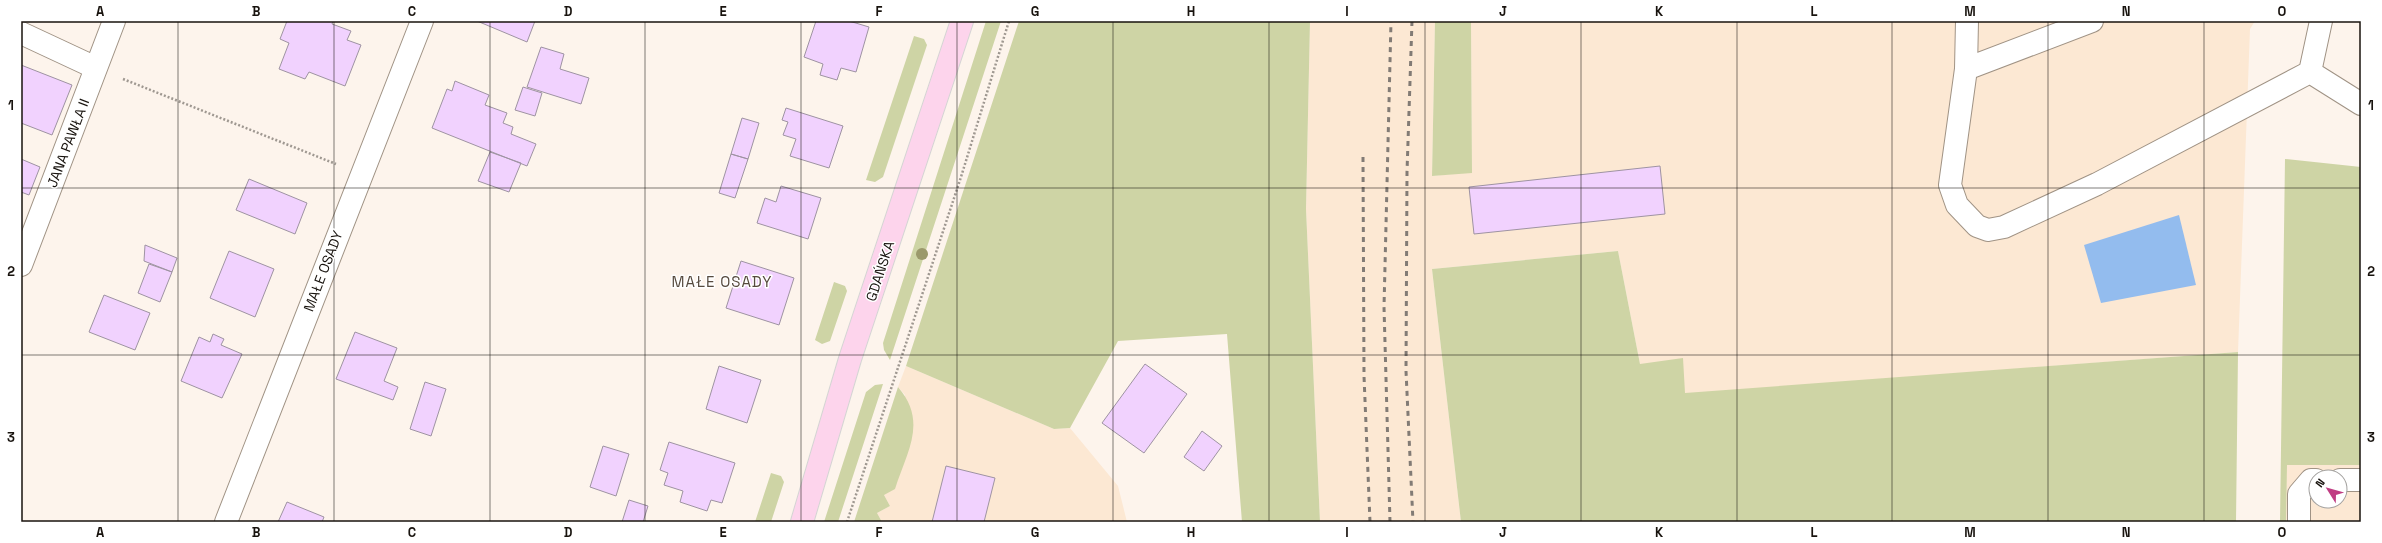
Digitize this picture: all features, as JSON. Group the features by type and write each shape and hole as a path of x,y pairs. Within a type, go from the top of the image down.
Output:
{"main road":[{"name":"GDAŃSKA","path":"802,522 850,359 962,21"}],"street":[{"name":"JANA PAWŁA II","path":"21,265 114,21"},
{"name":"MAŁE OSADY","path":"226,522 422,21"},
{"path":"1966,21 1966,69 1950,185 1956,205 1977,226 1988,230 2004,227 2097,184 2310,72"},
{"path":"1966,69 2092,21"},
{"path":"2310,72 2321,21"},
{"path":"21,34 96,68"},
{"path":"2310,72 2361,104"},
{"path":"2348,480 2361,480"},
{"path":"2299,522 2299,494 2308,484"}],"path":[{"path":"847,522 960,177 1009,21"},
{"path":"96,68 340,166"}],"shaded area":[{"path":"1310,21 1435,21 1432,176 1472,172 1471,21 2255,21 2250,29 2238,352 1684,394 1640,364 1618,251 1432,269 1461,522 1320,522 1306,209"},
{"path":"906,366 1054,429 1070,428 1118,486 1127,522 882,522 877,513 890,506 884,495 905,395 898,387"},
{"path":"2286,465 2361,465 2361,522 2286,522"}],"green space":[{"path":"986,21 1001,21 890,360 884,350 883,343"},
{"path":"1019,21 1310,21 1306,209 1320,522 1242,522 1227,334 1118,341 1070,428 1054,429 906,366"},
{"path":"1435,21 1471,21 1472,173 1432,176"},
{"path":"914,36 924,39 927,45 883,177 875,182 866,180"},
{"path":"2285,159 2361,167 2361,465 2287,465 2286,522 2280,522"},
{"path":"1618,251 1640,364 1683,358 1685,393 2238,352 2236,522 1461,522 1432,269"},
{"path":"834,282 845,286 847,291 830,341 822,344 815,340"},
{"path":"883,384 838,522 824,522 866,392 875,385"},
{"path":"898,387 907,400 912,412 913,425 909,449 895,489 884,495 890,506 877,513 882,522 854,522"},
{"path":"771,473 781,476 784,482 771,522 755,522"}],"water":[{"path":"2179,215 2196,285 2101,303 2084,245"}],"building":[{"path":"287,21 333,21 332,24 351,31 347,40 361,45 345,86 309,72 305,79 279,69 289,43 280,39"},
{"path":"477,21 535,21 527,42"},
{"path":"816,21 849,21 869,27 856,72 841,68 837,80 820,75 823,64 804,57"},
{"path":"541,47 564,54 560,69 589,78 581,104 527,87"},
{"path":"21,65 72,85 52,135 21,123"},
{"path":"455,81 489,95 485,105 507,113 503,123 513,127 511,134 536,144 527,166 432,128 447,89 452,91"},
{"path":"523,87 542,93 535,116 515,110"},
{"path":"786,108 843,126 829,168 790,156 796,139 783,135 788,122 782,120"},
{"path":"742,118 759,123 748,159 731,154"},
{"path":"490,152 521,163 509,192 478,181"},
{"path":"731,154 748,159 735,198 719,193"},
{"path":"21,159 40,167 29,195 21,192"},
{"path":"1660,166 1665,214 1474,234 1469,187"},
{"path":"249,179 307,203 295,234 236,210"},
{"path":"781,186 821,198 808,239 757,223 765,198 776,202"},
{"path":"145,245 177,258 172,272 144,261"},
{"path":"229,251 274,269 255,317 210,298"},
{"path":"741,261 794,278 779,325 726,308"},
{"path":"149,264 172,272 160,302 138,293"},
{"path":"104,295 150,313 135,350 89,332"},
{"path":"355,332 397,348 384,381 398,387 393,400 336,379"},
{"path":"213,334 224,339 221,345 242,354 222,398 181,381 199,337 210,342"},
{"path":"1145,364 1187,394 1144,453 1102,423"},
{"path":"719,366 761,380 747,423 706,409"},
{"path":"425,382 446,389 431,436 410,429"},
{"path":"1202,431 1222,446 1204,471 1184,457"},
{"path":"669,442 735,463 722,503 711,500 707,511 680,502 683,491 664,485 668,473 660,470"},
{"path":"603,446 629,454 616,496 590,487"},
{"path":"946,466 995,478 984,522 932,522"},
{"path":"629,500 648,506 643,522 622,522"},
{"path":"287,502 324,517 322,522 278,522"}],"railway":[{"path":"1390,522 1384,307 1391,21"},
{"path":"1412,21 1407,172 1406,371 1413,522"},
{"path":"1363,157 1364,376 1370,522"}],"district":[{"name":"MAŁE OSADY","path":"722,281"}]}
